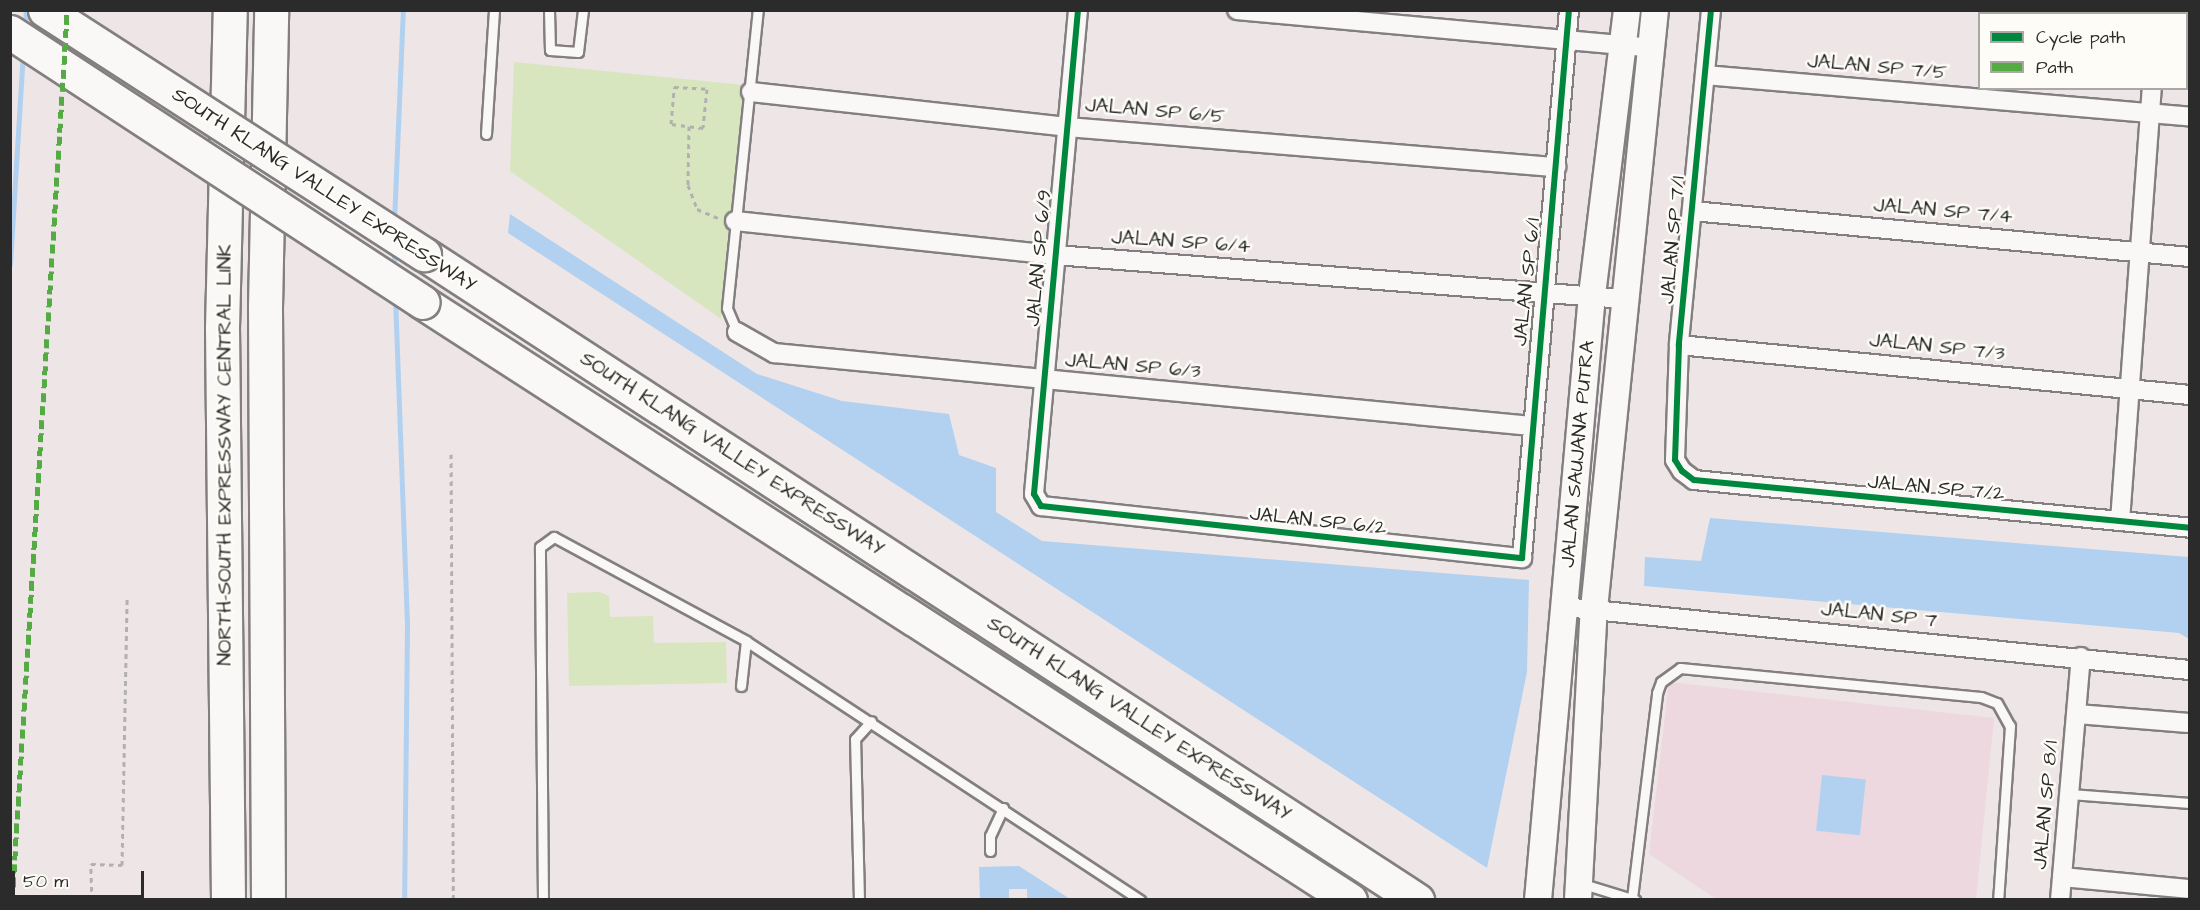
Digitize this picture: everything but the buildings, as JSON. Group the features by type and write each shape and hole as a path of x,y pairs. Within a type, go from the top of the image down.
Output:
{"highway":[{"name":"SOUTH KLANG VALLEY EXPRESSWAY","path":"45,10 1417,900"},
{"name":"NORTH–SOUTH EXPRESSWAY CENTRAL LINK","path":"228,900 222,328 230,10"},
{"name":"NORTH–SOUTH EXPRESSWAY CENTRAL LINK","path":"268,900 265,307 272,10"},
{"name":"SOUTH KLANG VALLEY EXPRESSWAY","path":"10,32 422,302 1350,900"}],"main road":[{"name":"JALAN SAUJANA PUTRA","path":"1539,900 1592,295 1628,10"},
{"name":"JALAN SAUJANA PUTRA","path":"1578,891 1594,609 1655,10"}],"street":[{"name":"JALAN SP 6/9","path":"1041,506 1034,494 1078,10"},
{"path":"1237,10 1652,48"},
{"name":"JALAN SP 6/1","path":"1522,558 1541,292 1556,167 1569,10"},
{"name":"JALAN SP 7/1","path":"1682,471 1675,460 1680,345 1711,10"},
{"name":"JALAN SP 7/5","path":"1705,75 2190,117"},
{"path":"2120,521 2152,90"},
{"name":"JALAN SP 6/5","path":"751,92 1068,127 1556,167"},
{"name":"JALAN SP 7/4","path":"1692,211 2190,257"},
{"name":"JALAN SP 6/4","path":"735,221 1055,255 1624,299"},
{"name":"JALAN SP 6/3","path":"737,332 774,353 1044,381 1531,426"},
{"name":"JALAN SP 7/3","path":"1680,345 2190,395"},
{"name":"JALAN SP 7/2","path":"1682,471 1694,480 2190,528"},
{"name":"JALAN SP 6/2","path":"1041,506 1054,512 1522,558"},
{"name":"JALAN SP 7","path":"1564,607 2081,657 2190,670"},
{"name":"JALAN SP 8/1","path":"2060,900 2081,657"},
{"path":"2077,714 2190,723"},
{"path":"2062,877 2190,889"}],"lane":[{"path":"486,134 494,10"},
{"path":"549,10 550,50 578,52 583,10"},
{"path":"737,332 727,308 758,10"},
{"path":"543,900 540,547 554,537 746,641 1004,808 1141,900"},
{"path":"741,686 746,641"},
{"path":"1578,891 1634,899 1657,693 1661,682 1680,668 1981,697 1997,703 2010,726 1998,900"},
{"path":"859,900 855,738 871,721"},
{"path":"2070,794 2190,803"},
{"path":"990,851 990,836 1004,808"}],"path":[{"path":"674,87 707,89 704,128 689,126 671,124 674,87"},
{"path":"689,126 688,185 697,209 735,221"},
{"path":"451,454 453,900"},
{"path":"92,900 91,864 122,865 127,596"}],"shaded area":[{"path":"1669,682 1994,718 1976,899 1716,899 1649,854"}],"green space":[{"path":"514,62 744,85 721,319 510,171"},
{"path":"600,592 609,596 610,617 653,616 654,643 726,642 727,683 569,686 567,593"}],"water":[{"path":"510,214 757,374 842,401 949,414 959,455 996,468 996,512 1042,541 1529,580 1527,672 1487,868 508,233"},
{"path":"1710,518 2189,557 2189,639 2179,633 1644,586 1645,557 1701,561"},
{"path":"1822,775 1866,780 1860,835 1816,831"},
{"path":"1019,866 1070,899 1027,899 1027,889 1009,889 1009,899 980,899 979,867"}],"waterway":[{"path":"25,27 26,10"},
{"path":"394,222 403,10"},
{"path":"10,264 23,54"},
{"path":"394,249 394,270"},
{"path":"395,297 407,626 404,900"}],"marked path":[{"path":"12,900 67,10"}],"cycle path":[{"path":"1078,10 1034,494 1041,506 1522,558 1569,10"},
{"path":"1711,10 1679,345 1675,460 1682,471 1694,480 2190,528"}]}
